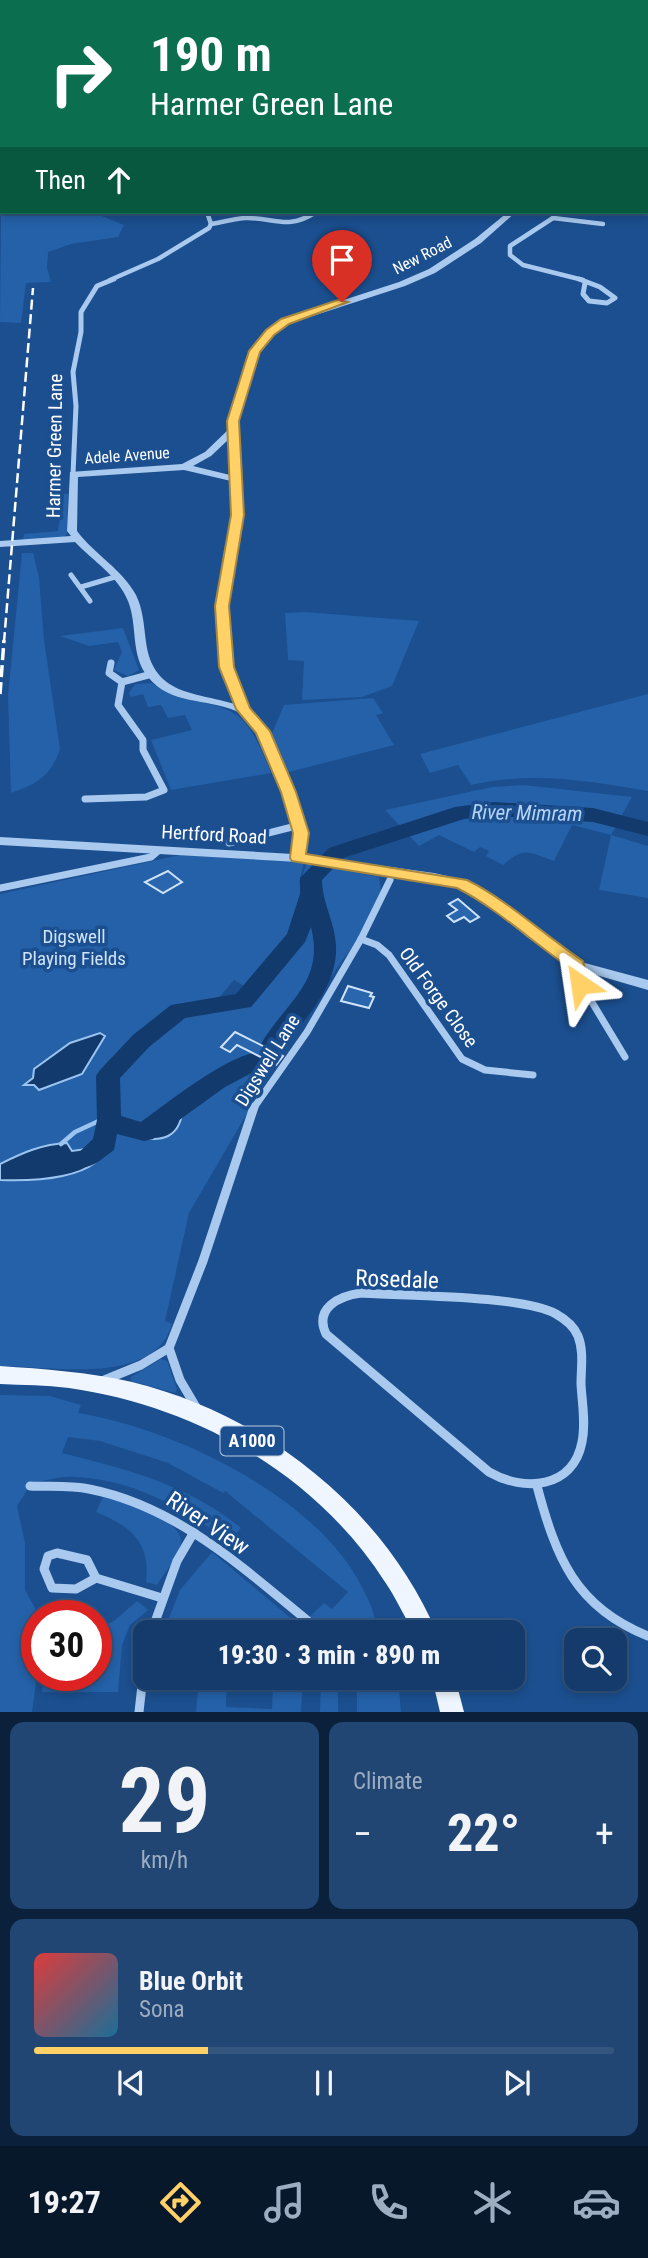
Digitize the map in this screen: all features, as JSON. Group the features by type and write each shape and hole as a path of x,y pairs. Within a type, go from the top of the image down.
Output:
{"main road":[{"name":"A1000","path":"0,1375 98,1382 148,1395 200,1414 283,1459 348,1515 373,1544 400,1584 419,1620"},
{"path":"446,1690 452,1712"}],"street":[{"path":"208,214 211,224 247,218 282,225 304,220 313,214"},
{"name":"New Road","path":"243,709 227,667 221,621 237,515 233,430 251,361 262,340 285,321 402,284 432,271 478,241 510,214"},
{"path":"555,214 510,246 510,255 523,265 570,275 607,290 615,298 607,303 589,301 583,294 585,283"},
{"path":"552,218 603,224"},
{"name":"Harmer Green Lane","path":"152,674 139,645 137,607 129,590 72,531 76,406 73,372 81,334 81,312 97,286 158,259 211,224"},
{"name":"Adele Avenue","path":"184,467 208,454 233,430"},
{"name":"Adele Avenue","path":"73,474 184,467 236,479"},
{"path":"0,544 77,539"},
{"path":"71,575 90,601"},
{"path":"81,587 115,577"},
{"path":"111,663 107,667 109,673 122,682 152,674 170,690 181,695 243,709 263,731 300,825 298,858"},
{"path":"85,799 100,796 147,798 164,790 143,750 143,740 118,705 122,682"},
{"name":"Hertford Road","path":"229,843 300,825"},
{"name":"Hertford Road","path":"0,841 298,858 461,884 485,895 532,934 578,965 648,985"},
{"path":"0,888 151,857 158,851"},
{"name":"Digswell Lane","path":"169,1348 204,1261 254,1106 287,1065 361,939 390,880"},
{"name":"Old Forge Close","path":"361,939 377,945 389,955 462,1059 485,1070 533,1075"},
{"path":"578,965 580,984 625,1057"},
{"name":"Rosedale","path":"361,1293 536,1306 561,1316 578,1337 582,1436 580,1451 566,1472 537,1486 520,1485 489,1472 333,1342 322,1325 326,1308 342,1296 361,1293"},
{"path":"98,1382 141,1365 169,1348 180,1380 200,1414"},
{"name":"River View","path":"30,1486 86,1488 147,1505 194,1532 307,1620"},
{"path":"537,1486 553,1542 582,1593 613,1623 648,1636"},
{"path":"155,1620 177,1561 194,1532"},
{"path":"66,1553 87,1560 94,1568 96,1578 88,1586 76,1590 52,1588 43,1573 44,1563 48,1556 66,1553"},
{"path":"96,1578 162,1598"},
{"path":"139,1712 141,1690"}],"green space":[{"path":"1,214 97,214 124,225 118,237 71,244 48,252 47,268 51,282 26,283 21,323 0,322"},
{"path":"64,494 68,494 67,534 59,540 23,541 24,534 58,531"},
{"path":"22,553 33,553 39,577 44,640 60,749 52,766 42,778 11,793 8,696"},
{"path":"305,612 419,621 392,686 362,697 302,700 304,661 288,660 285,613"},
{"path":"123,628 139,670 128,676 114,670 122,652 118,642 89,646 60,636"},
{"path":"152,683 173,695 218,706 238,716 253,735 271,773 171,790 151,740 192,730 185,715 168,718 161,705 148,707 143,694 131,697 129,693 135,684"},
{"path":"648,694 648,791 582,781 538,778 471,785 458,765 430,773 420,754"},
{"path":"373,698 383,713 376,715 394,745 285,773 272,733 284,705"},
{"path":"524,785 632,797 611,835 572,825 554,861 527,852 516,855 503,865 486,856 489,851 480,847 474,852 439,835 419,846 385,810 492,787"},
{"path":"611,835 648,846 648,898 599,890"},
{"name":"Digswell Playing Fields","path":"180,855 304,862 298,887 307,863 379,877 381,891 357,940 306,1012 189,1213 165,1321 172,1324 162,1344 145,1357 123,1365 98,1369 0,1366 0,894","holes":["234,980 254,992 244,1002 210,1008"]},
{"path":"161,1359 167,1361 177,1389 175,1393 131,1381 131,1377"},
{"path":"0,1395 50,1396 81,1405 78,1413 157,1434 239,1472 278,1496 312,1524 341,1554 362,1587 374,1615 375,1620 306,1620 324,1603 332,1609 348,1592 225,1491 223,1493 168,1463 100,1441 68,1437 62,1453 156,1480 200,1500 241,1528 229,1541 156,1497 117,1483 69,1477 31,1484 17,1506 25,1543 25,1590 31,1600 21,1600 21,1691 35,1691 32,1712 0,1712"},
{"path":"103,1497 152,1514 175,1528 180,1537 180,1547 157,1585 146,1582 145,1556 136,1537 119,1523 96,1512"},
{"path":"212,1552 293,1620 168,1620 180,1590"},
{"path":"137,1601 148,1610 133,1620 122,1645 118,1692 42,1692 112,1691 114,1621"},
{"path":"198,1690 227,1690 226,1707 272,1709 273,1690 302,1690 301,1712 196,1712"},
{"path":"321,1690 338,1690 338,1712 320,1712"},
{"path":"357,1690 399,1690 401,1712 357,1712"}],"shaded area":[{"path":"100,1033 105,1036 82,1074 39,1090 34,1085 24,1085 33,1078 34,1069 70,1043"},
{"path":"180,1101 183,1104 182,1116 174,1132 152,1139 132,1135 132,1130 139,1130"},
{"path":"106,1142 102,1155 92,1165 79,1171 45,1179 0,1180 0,1164 32,1150 67,1143 72,1151 93,1148"}],"building":[{"path":"168,871 182,882 163,893 145,882"},
{"path":"458,899 479,917 470,922 464,917 454,922 447,916 457,910 449,904"},
{"path":"348,986 372,993 370,996 374,997 369,1008 341,1001"},
{"path":"235,1032 283,1056 276,1065 237,1045 230,1052 221,1047"}],"waterway":[{"name":"River Mimram","path":"311,894 311,878 336,853 462,812 494,809 593,815 648,829"},
{"name":"River Mimram","path":"109,1122 108,1076 141,1041 179,1011 243,1001 297,937 311,894"},
{"name":"River Mimram","path":"273,1044 323,973 326,943 311,894"},
{"name":"River Mimram","path":"109,1122 144,1132 217,1081 259,1059"},
{"path":"61,1144 75,1132 103,1119 109,1122"},
{"name":"River Mimram","path":"84,1159 105,1143 105,1127 109,1122"}],"railway":[{"path":"4,642 33,288"},
{"path":"0,694 4,640"}],"route":[{"path":"342,302 285,321 270,333 255,351 242,389 233,421 237,515 222,599 221,621 227,667 243,709 263,731 288,792 301,833 298,858 434,877 461,884 485,895 532,934 578,965 580,984"}]}
